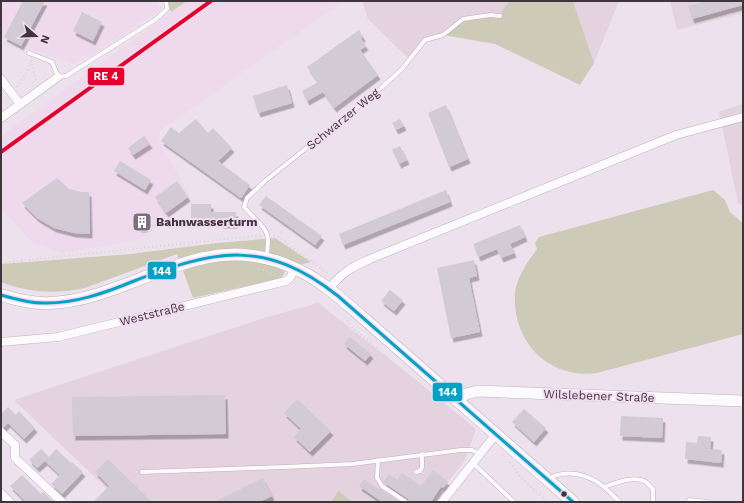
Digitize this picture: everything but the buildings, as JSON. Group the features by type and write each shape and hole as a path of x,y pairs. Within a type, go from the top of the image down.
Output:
{"main road":[{"path":"1,295 25,302 50,303 73,301 98,294 191,261 217,256 252,256 295,268 314,278 333,285 381,333 572,502"}],"street":[{"path":"1,118 58,77"},
{"path":"1,79 20,104"},
{"path":"333,285 346,271 370,258 676,135 743,117"},
{"name":"Weststraße","path":"1,342 58,337 280,282 290,278 295,268"},
{"name":"Wilslebener Straße","path":"457,401 466,394 478,391 743,401"},
{"path":"1,432 15,445 15,458 62,502"},
{"path":"442,502 496,434"},
{"path":"1,493 10,502"}],"lane":[{"path":"29,53 52,62 58,77 66,76 155,20 167,9 166,1"},
{"name":"Schwarzer Weg","path":"268,236 266,230 244,207 247,198 265,181 379,90 402,69 424,40 443,35 463,20 490,15 500,16"},
{"path":"266,259 268,236"},
{"path":"142,472 352,464 461,450 472,450 480,454"},
{"path":"416,472 420,471 422,467 422,454"},
{"path":"378,460 377,478 382,486 406,502"},
{"path":"473,463 514,502"},
{"path":"546,479 557,474 572,473 592,479 604,487 620,502"},
{"path":"604,487 621,481 635,480 646,482 653,489 653,502"},
{"path":"689,500 708,502"}],"path":[{"path":"1,42 29,53 36,82 40,90"},
{"path":"12,93 24,76 31,60"},
{"path":"1,263 252,236 277,236 313,262 333,285"},
{"path":"508,458 517,473 548,502"}],"shaded area":[{"path":"1,1 154,1 162,8 101,50 73,64 1,39"},
{"path":"167,1 187,1 171,12"},
{"path":"187,1 343,1 160,131 159,141 191,199 141,239 62,253 33,243 1,208 1,136"},
{"path":"362,1 510,1 505,6 500,16 425,40 409,59 368,19"},
{"path":"510,1 573,1 594,63 580,85 495,44 443,35 463,19 500,16 505,6"},
{"path":"573,1 619,1 594,63"},
{"path":"670,1 743,1 743,13 677,30"},
{"path":"743,104 743,206 738,203 719,112"},
{"path":"713,190 725,200 730,212 743,223 743,334 597,373 581,374 566,371 553,365 541,357 531,347 523,335 518,321 515,305 515,291 523,270 537,249 535,243 539,237"},
{"path":"275,238 311,262 286,268 282,278 193,298 177,254 85,288 74,290 53,292 32,290 11,286 1,282 1,264 131,254 217,243"},
{"path":"318,303 476,429 464,462 432,502 352,502 339,492 331,502 121,502 14,400 267,317"},
{"path":"339,491 352,502 331,502"}],"transit line":[{"path":"1,152 211,1"},
{"name":"144","path":"1,295 37,303 55,303 78,300 112,290 163,270 189,262 214,257 239,255 262,258 287,265 312,277 338,296 573,502"}],"place":[{"name":"Bahnwasserturm","path":"142,222"}]}
